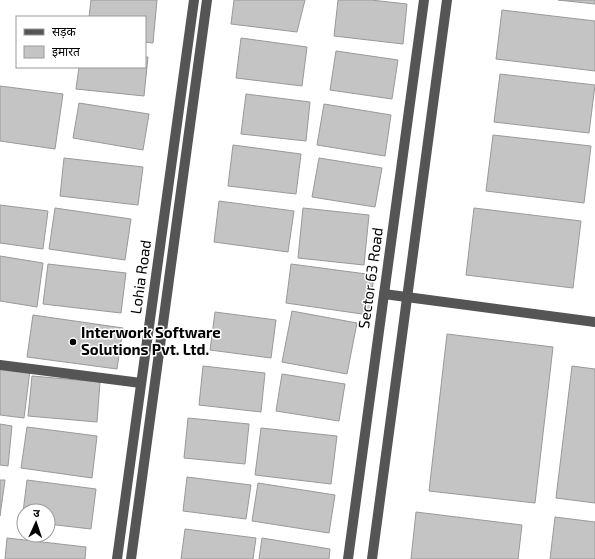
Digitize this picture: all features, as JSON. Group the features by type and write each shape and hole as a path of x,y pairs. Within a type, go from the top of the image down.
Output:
{"street":[{"name":"Lohia Road","path":"117,559 194,0"},
{"name":"Lohia Road","path":"131,559 207,0"},
{"name":"Sector 63 Road","path":"348,559 424,0"},
{"path":"372,559 447,0"},
{"path":"384,294 595,322"},
{"path":"0,364 141,383"}],"building":[{"path":"91,0 157,0 153,43 146,42 146,16 89,16"},
{"path":"234,0 305,0 297,32 231,24"},
{"path":"338,0 371,0 407,4 403,44 334,36"},
{"path":"558,0 595,0 595,4"},
{"path":"502,10 595,21 595,71 496,59"},
{"path":"241,38 307,47 302,86 236,78"},
{"path":"336,51 398,60 392,99 330,90"},
{"path":"146,57 148,57 144,96 76,89 79,68 146,68"},
{"path":"500,74 595,85 589,133 494,122"},
{"path":"0,86 63,94 55,149 0,141"},
{"path":"246,94 310,102 306,141 241,134"},
{"path":"79,103 149,114 143,150 73,138"},
{"path":"324,104 391,115 385,156 317,145"},
{"path":"493,135 591,146 584,203 486,191"},
{"path":"233,145 301,154 296,194 228,186"},
{"path":"64,158 143,167 138,205 60,196"},
{"path":"319,158 382,168 375,207 312,197"},
{"path":"219,201 294,211 288,252 214,242"},
{"path":"0,205 48,211 43,249 0,243"},
{"path":"55,208 131,219 125,260 49,249"},
{"path":"303,208 369,215 364,265 298,258"},
{"path":"474,208 581,221 573,288 466,275"},
{"path":"0,256 43,263 37,307 0,301"},
{"path":"48,264 126,273 121,313 43,304"},
{"path":"291,264 374,275 369,315 286,303"},
{"path":"292,311 357,323 347,374 282,362"},
{"path":"215,312 276,320 271,358 210,350"},
{"path":"33,315 123,328 117,369 27,357"},
{"path":"447,334 553,347 535,503 429,491"},
{"path":"203,366 265,373 261,412 199,405"},
{"path":"572,366 595,369 595,503 556,498"},
{"path":"0,367 30,370 24,418 0,415"},
{"path":"282,374 345,384 339,421 276,411"},
{"path":"32,376 100,382 97,422 28,416"},
{"path":"188,418 249,424 245,464 184,458"},
{"path":"0,424 12,426 8,466 0,465"},
{"path":"27,427 97,436 92,478 21,468"},
{"path":"261,428 337,436 331,484 255,475"},
{"path":"187,477 251,485 246,519 183,511"},
{"path":"0,480 5,480 0,516"},
{"path":"27,480 96,489 91,529 56,525 56,503 24,503"},
{"path":"258,483 335,495 329,533 252,521"},
{"path":"416,512 522,525 518,559 411,559"},
{"path":"555,517 595,522 595,559 550,559"},
{"path":"185,529 256,538 253,559 181,559"},
{"path":"7,538 16,539 16,543 51,543 86,547 85,559 5,559"},
{"path":"262,538 330,549 329,559 259,559"}],"place":[{"name":"Interwork Software Solutions Pvt. Ltd.","path":"73,342"}]}
